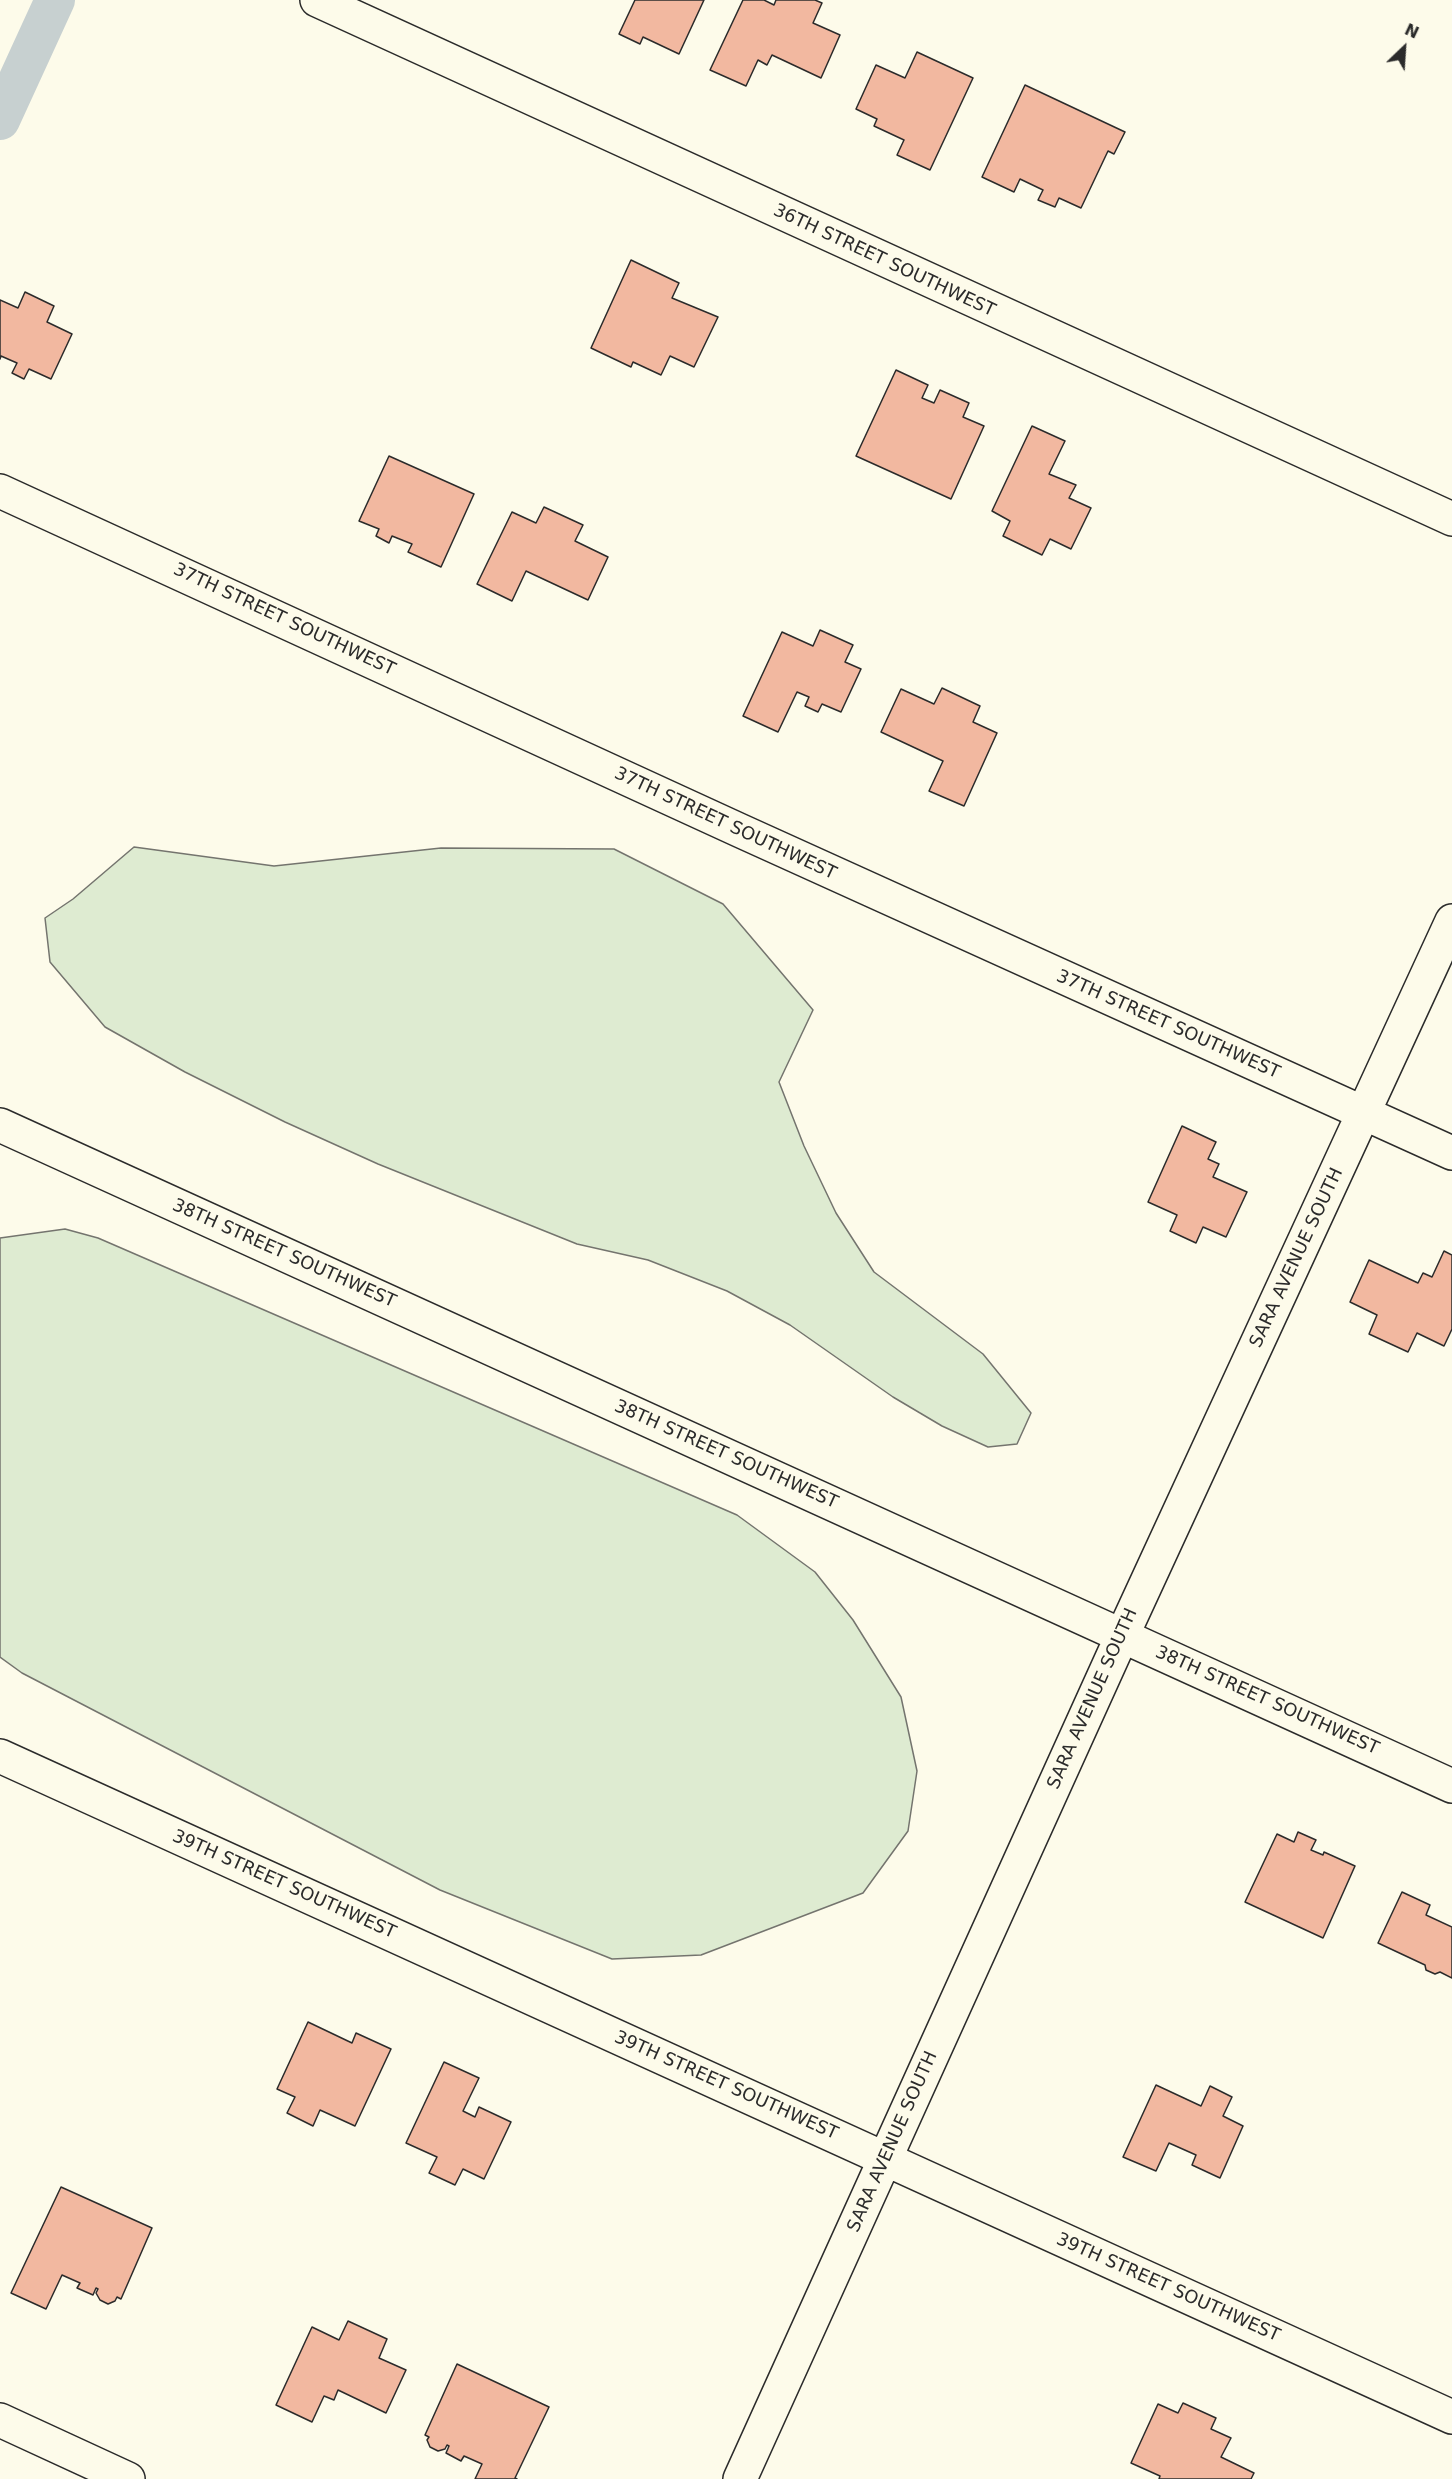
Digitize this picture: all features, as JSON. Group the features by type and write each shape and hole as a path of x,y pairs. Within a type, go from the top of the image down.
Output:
{"street":[{"name":"36TH STREET SOUTHWEST","path":"317,0 1452,519"},
{"name":"37TH STREET SOUTHWEST","path":"0,491 751,836 1452,1153"},
{"name":"SARA AVENUE SOUTH","path":"740,2479 1122,1636 1452,921"},
{"name":"38TH STREET SOUTHWEST","path":"0,1125 1452,1786"},
{"name":"39TH STREET SOUTHWEST","path":"0,1756 1452,2417"},
{"path":"0,2420 128,2479"}],"green space":[{"path":"134,847 274,866 441,848 614,849 723,904 813,1010 779,1082 804,1146 836,1213 874,1272 983,1354 1031,1413 1017,1444 988,1447 942,1426 893,1397 790,1325 727,1291 648,1260 577,1244 378,1164 285,1122 185,1072 105,1027 50,962 45,918 73,899"},
{"path":"65,1229 98,1238 737,1515 815,1572 853,1620 901,1697 917,1771 908,1831 863,1893 701,1955 612,1959 440,1890 22,1673 0,1657 0,1238"}],"building":[{"path":"635,0 704,0 679,54 643,37 640,44 619,34"},
{"path":"743,0 764,0 774,5 776,0 815,0 822,3 813,23 840,35 821,78 772,55 767,65 758,60 746,86 710,70"},
{"path":"917,52 973,78 930,170 897,155 904,140 874,126 877,119 856,109 876,65 905,78"},
{"path":"1025,85 1125,132 1114,154 1108,151 1081,208 1059,198 1055,207 1038,200 1043,190 1020,179 1014,192 982,177"},
{"path":"631,260 679,283 672,298 718,317 694,367 670,356 661,375 633,362 631,367 591,348"},
{"path":"25,292 54,306 47,322 72,334 51,379 29,369 24,379 12,373 17,363 1,356 0,359 0,300 18,308"},
{"path":"896,370 928,385 922,398 934,403 940,390 969,403 963,417 984,426 951,499 856,456"},
{"path":"1032,426 1065,441 1049,474 1076,485 1069,498 1091,508 1071,549 1050,539 1042,555 1003,536 1010,521 992,511"},
{"path":"389,456 474,494 441,567 408,552 412,544 392,536 389,543 376,536 379,529 359,521"},
{"path":"544,507 583,525 575,541 608,557 588,600 526,571 512,601 477,584 512,512 536,523"},
{"path":"820,630 853,645 845,662 861,669 841,712 822,704 818,712 805,706 809,697 797,692 778,732 743,716 782,632 813,646"},
{"path":"942,688 980,706 973,722 997,733 964,806 929,791 943,761 881,732 901,689 934,704"},
{"path":"1182,1126 1216,1142 1208,1159 1219,1164 1213,1177 1247,1192 1226,1237 1203,1227 1196,1243 1170,1231 1177,1215 1148,1202"},
{"path":"1444,1251 1452,1255 1452,1329 1444,1346 1417,1333 1408,1352 1369,1334 1377,1315 1350,1302 1369,1260 1418,1283 1423,1273 1432,1277"},
{"path":"1298,1832 1316,1840 1311,1850 1323,1855 1324,1852 1355,1866 1323,1938 1245,1902 1277,1834 1294,1842"},
{"path":"1402,1892 1430,1905 1426,1915 1452,1927 1452,1978 1440,1972 1435,1974 1426,1970 1425,1965 1378,1943"},
{"path":"308,2022 352,2043 356,2033 391,2049 355,2126 320,2110 313,2126 287,2113 295,2097 277,2089"},
{"path":"444,2062 479,2078 463,2111 475,2117 479,2107 511,2122 484,2179 463,2169 455,2185 429,2173 437,2157 406,2143"},
{"path":"1156,2085 1201,2106 1210,2086 1232,2097 1223,2116 1243,2126 1220,2178 1192,2165 1196,2155 1169,2143 1156,2171 1123,2157"},
{"path":"61,2187 152,2228 121,2299 117,2297 115,2301 108,2304 100,2300 96,2293 98,2289 96,2288 93,2295 77,2288 80,2283 62,2275 46,2309 11,2293"},
{"path":"348,2321 387,2339 379,2358 406,2370 386,2413 338,2390 334,2400 324,2396 312,2422 276,2405 312,2327 339,2340"},
{"path":"457,2364 549,2407 515,2478 517,2479 475,2479 482,2464 464,2456 461,2461 446,2453 449,2446 447,2445 445,2449 438,2451 430,2447 427,2440 429,2437 425,2435"},
{"path":"1183,2403 1216,2418 1211,2429 1231,2438 1221,2457 1254,2473 1251,2479 1159,2479 1160,2476 1131,2463 1158,2404 1178,2413"}],"waterway":[{"path":"0,120 55,0"}]}
